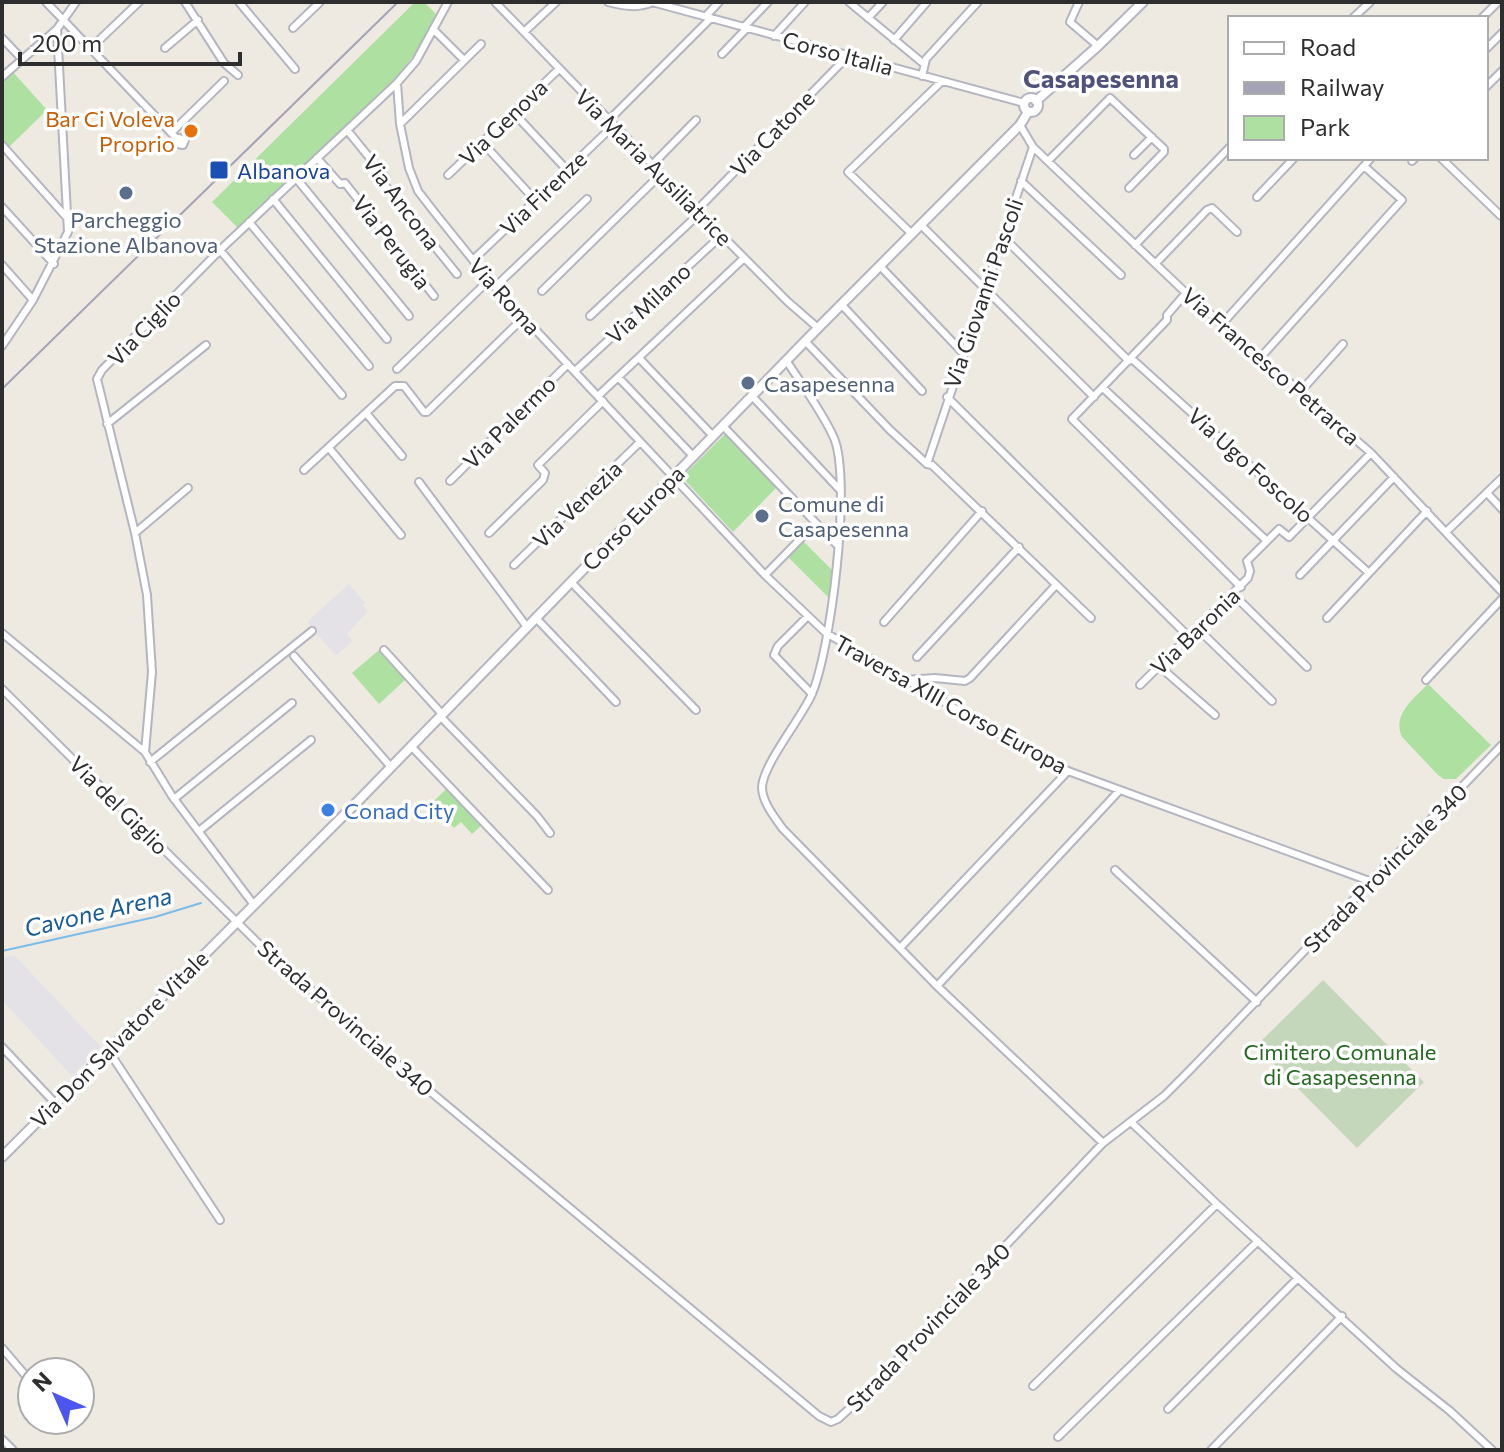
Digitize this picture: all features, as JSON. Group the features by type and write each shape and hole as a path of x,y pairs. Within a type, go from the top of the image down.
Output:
{"street":[{"path":"46,2 178,140"},
{"path":"2,77 57,29 76,2"},
{"path":"91,48 139,2"},
{"path":"185,2 224,63 238,75"},
{"path":"239,2 295,69"},
{"path":"293,28 320,2"},
{"name":"Via Ciglio","path":"145,752 152,672 147,595 97,379 102,370 220,250 397,83 416,61 448,2"},
{"name":"Via Maria Ausiliatrice","path":"495,2 698,212 818,328"},
{"path":"524,32 556,2"},
{"name":"Corso Italia","path":"608,2 630,7 652,2 664,4 1026,107"},
{"name":"Via Firenze","path":"473,260 567,170 719,2"},
{"path":"722,54 768,2"},
{"path":"774,36 805,2"},
{"path":"849,2 924,64"},
{"path":"868,18 883,2"},
{"path":"894,40 927,2"},
{"path":"922,76 926,59 978,2"},
{"path":"1079,2 1070,22 1098,46"},
{"name":"Corso Europa","path":"236,922 1020,125 1026,107 1036,109 1036,101 1143,2"},
{"path":"1355,16 1370,2"},
{"path":"165,48 198,20"},
{"path":"2,346 54,264 70,221 57,29"},
{"path":"433,29 464,60"},
{"path":"2,38 22,59"},
{"path":"400,124 481,44"},
{"name":"Via Catone","path":"590,316 698,212 848,56"},
{"name":"Via Genova","path":"448,175 559,69"},
{"path":"171,133 224,81"},
{"path":"912,234 848,172 942,81"},
{"name":"Via Roma","path":"397,83 400,124 409,168 418,191 495,287 673,477"},
{"path":"1048,161 1110,98 1164,152 1129,188"},
{"path":"513,112 567,170"},
{"path":"652,165 696,120"},
{"path":"1020,125 1033,147"},
{"name":"Via Ancona","path":"347,130 386,178 384,184 457,274"},
{"path":"1134,155 1152,137"},
{"path":"482,142 535,200"},
{"path":"2,145 70,221"},
{"name":"Via Francesco Petrarca","path":"1033,147 1186,293 1371,453 1502,592"},
{"name":"Via Giovanni Pascoli","path":"927,464 1033,147"},
{"path":"1135,245 1228,149"},
{"name":"Via Perugia","path":"317,158 340,184 345,183 434,296"},
{"path":"1257,197 1292,160"},
{"path":"1222,324 1369,160"},
{"path":"1443,160 1501,216"},
{"path":"1261,357 1402,200 1364,166"},
{"path":"542,291 661,174"},
{"path":"296,178 409,316"},
{"path":"1021,181 1121,275"},
{"path":"273,199 387,339"},
{"path":"495,287 587,199"},
{"path":"2,207 54,264"},
{"path":"1156,263 1212,208 1237,232"},
{"path":"249,222 369,366"},
{"path":"921,225 1094,397"},
{"name":"Via Milano","path":"575,371 722,235"},
{"name":"Via Ugo Foscolo","path":"1002,236 1131,360 1369,573"},
{"path":"220,250 342,395"},
{"path":"489,533 543,480 545,473 538,465 618,377 744,258"},
{"path":"2,265 33,300"},
{"path":"880,266 963,353"},
{"path":"397,369 489,280"},
{"path":"1186,293 1167,315 1167,320 1131,360 1072,419 1241,587"},
{"path":"841,304 922,391"},
{"path":"304,470 400,384 427,412 523,318"},
{"path":"2,327 10,336"},
{"path":"805,341 890,430 982,511 1091,618"},
{"path":"1301,391 1343,344"},
{"path":"107,424 206,345"},
{"path":"639,358 713,436"},
{"path":"786,360 834,440 841,473 838,546 826,633 812,694 762,787 771,812 783,829 937,986 1103,1143"},
{"name":"Via Palermo","path":"450,481 568,364"},
{"path":"618,377 693,456"},
{"path":"1103,388 1266,540 1279,529 1289,537 1371,453"},
{"path":"752,396 840,491"},
{"path":"947,397 1189,637"},
{"path":"366,413 402,456"},
{"path":"723,426 838,546"},
{"name":"Via Venezia","path":"514,565 640,442"},
{"path":"329,448 401,535"},
{"name":"Traversa XIII Corso Europa","path":"673,477 807,617 826,633 905,680 1068,771 1372,882"},
{"path":"1300,575 1394,477"},
{"path":"1446,532 1502,478"},
{"path":"419,482 527,627"},
{"path":"135,533 188,488"},
{"path":"1487,493 1502,509"},
{"path":"884,622 982,511"},
{"path":"1327,618 1427,511"},
{"path":"765,575 816,523"},
{"name":"Via Baronia","path":"1140,685 1241,587 1250,571 1247,561 1266,540"},
{"path":"917,657 1019,547"},
{"path":"1496,585 1502,579"},
{"path":"571,582 696,710"},
{"path":"905,680 935,678 965,681 970,678 1056,585"},
{"path":"1234,595 1307,667"},
{"path":"1426,680 1502,599"},
{"path":"807,617 778,646 774,655 812,694"},
{"path":"536,618 616,702"},
{"path":"1198,629 1272,701"},
{"path":"150,762 312,631"},
{"path":"2,633 145,752 174,799 254,905"},
{"path":"384,650 550,833"},
{"path":"294,656 391,767"},
{"path":"1159,666 1215,715"},
{"name":"Via del Giglio","path":"2,689 236,922"},
{"path":"174,799 292,703"},
{"path":"199,831 311,740"},
{"name":"Strada Provinciale 340","path":"236,922 376,1046 819,1416 831,1422 862,1397 1103,1143 1164,1096 1502,745"},
{"path":"411,746 548,890"},
{"path":"900,948 1068,771"},
{"path":"937,986 1119,791"},
{"path":"1115,870 1257,1002"},
{"name":"Via Don Salvatore Vitale","path":"2,1157 236,922"},
{"path":"2,1047 55,1103"},
{"path":"108,1050 220,1220"},
{"path":"1132,1123 1397,1369 1450,1411 1492,1450"},
{"path":"1033,1386 1217,1204"},
{"path":"1058,1437 1258,1241"},
{"path":"1168,1409 1298,1278"},
{"path":"1211,1450 1342,1316"},
{"path":"2,1348 16,1364"},
{"path":"2,1439 13,1450"}],"shaded area":[{"path":"349,584 368,611 347,634 352,641 336,656 307,622"},
{"path":"15,956 101,1047 72,1076 2,1000 2,957"}],"green space":[{"path":"415,2 424,2 436,14 421,46 397,76 238,228 212,202"},
{"path":"12,71 47,110 8,148 2,142 2,80"},
{"path":"726,433 777,487 733,532 682,477"},
{"path":"803,541 833,571 829,598 788,557"},
{"path":"379,650 406,679 379,704 352,673"},
{"path":"1428,684 1491,745 1456,779 1444,779 1438,775 1402,737 1402,715"},
{"path":"446,789 482,825 472,834 461,822 454,828 431,804"},
{"name":"Cimitero Comunale di Casapesenna","path":"1323,980 1424,1082 1357,1148 1256,1046"}],"waterway":[{"name":"Cavone Arena","path":"2,951 155,917 201,903"}],"railway":[{"path":"2,389 398,2"}],"place":[{"name":"Bar Ci Voleva Proprio","path":"191,131"},
{"name":"Albanova","path":"219,170"},
{"name":"Parcheggio Stazione Albanova","path":"126,193"},
{"name":"Casapesenna","path":"748,383"},
{"name":"Comune di Casapesenna","path":"762,516"},
{"name":"Conad City","path":"328,810"}],"district":[{"name":"Casapesenna","path":"1101,77"}]}
